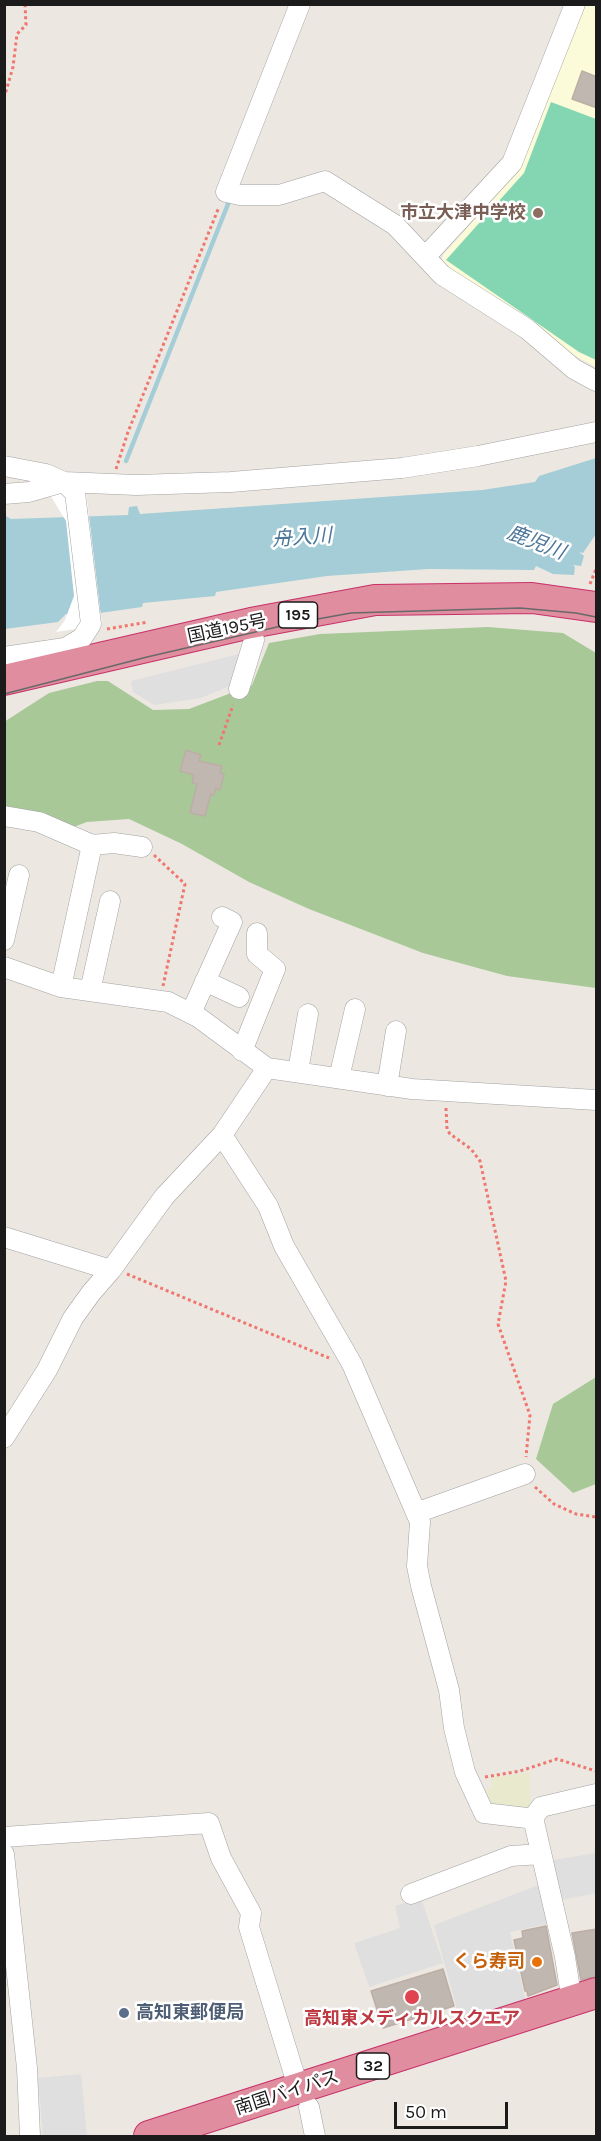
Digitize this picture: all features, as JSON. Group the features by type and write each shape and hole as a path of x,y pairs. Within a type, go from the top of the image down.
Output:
{"highway":[{"name":"国道195号","path":"4,680 251,623 375,600 531,598 595,602"},
{"name":"南国バイパス","path":"149,2136 304,2098 588,2003"},
{"name":"南国バイパス","path":"218,2136 304,2098"}],"street":[{"path":"300,4 226,192 240,195 279,195 325,181 394,225 442,275 527,329 574,369 597,381"},
{"path":"426,256 512,164 575,4"},
{"path":"4,494 111,482 136,485 231,482 402,468 478,456 597,432"},
{"path":"4,466 45,474 70,488"},
{"path":"4,657 65,648 82,638 91,624 70,488"},
{"path":"239,690 254,640 251,623"},
{"path":"4,816 39,822 92,845 114,843 142,847"},
{"path":"61,987 92,845"},
{"path":"4,940 19,875"},
{"path":"90,991 110,901"},
{"path":"191,1013 232,922 222,917"},
{"path":"242,1052 275,969 257,954 257,933"},
{"path":"4,967 61,987 160,1000 191,1013 267,1068 387,1086 597,1100"},
{"path":"205,981 239,997"},
{"path":"339,1078 355,1009"},
{"path":"298,1071 308,1014"},
{"path":"387,1086 396,1031"},
{"path":"4,1438 47,1371 73,1318 164,1197 222,1136 267,1068"},
{"path":"222,1136 268,1206 284,1245 351,1362 420,1522 417,1566 449,1690 454,1728 468,1779 484,1813 531,1819"},
{"path":"4,1237 111,1270"},
{"path":"416,1513 525,1474"},
{"path":"531,1819 541,1807 597,1794"},
{"path":"531,1819 565,1957 588,2003"},
{"path":"4,1837 209,1823 221,1858 251,1913 249,1928 315,2136"},
{"path":"4,1854 27,2068 30,2136"},
{"path":"411,1894 511,1856 541,1854"}],"path":[{"path":"4,98 17,34 26,24 25,4"},
{"path":"111,482 128,432 226,192"},
{"path":"219,745 239,690"},
{"path":"142,847 185,884 160,1000"},
{"path":"445,1091 447,1129 455,1139 471,1149 480,1161 503,1266 506,1293 498,1324 530,1415 525,1474 538,1491 554,1504 576,1514 597,1517"},
{"path":"111,1270 118,1270 344,1364 351,1362"},
{"path":"468,1779 520,1771 557,1759 597,1771"}],"shaded area":[{"name":"市立大津中学校","path":"586,5 596,5 596,367 570,353 442,262 443,255 518,171"},
{"path":"488,627 563,633 596,653 596,988 507,976 423,953 309,909 249,882 182,844 129,819 87,822 68,829 5,811 4,722 49,693 97,681 108,681 153,710 189,709 252,685 269,643 320,634"},
{"path":"242,653 230,686 201,698 154,705 133,692 131,681"},
{"path":"596,1377 596,1484 573,1493 536,1459 553,1404"},
{"path":"530,1772 531,1808 490,1808 479,1791 492,1788 491,1778"},
{"path":"596,1853 596,1893 556,1901 548,1861"},
{"path":"541,1884 551,1923 510,1932 526,2003 461,2024 434,1925"},
{"path":"421,1898 443,1963 369,1987 354,1943 400,1928 395,1906"},
{"path":"81,2074 87,2136 43,2136 38,2078"}],"green space":[{"name":"市立大津中学校","path":"551,102 596,119 596,360 579,352 446,260 524,173"}],"water":[{"path":"596,458 596,534 583,553 579,552 584,556 581,566 573,565 574,575 553,574 536,566 534,570 428,569 327,576 216,592 215,596 143,603 142,607 100,613 66,614 58,622 5,629 4,515 11,519 128,515 129,507 137,506 140,514 482,490 535,482 539,476"}],"pier":[{"path":"86,491 102,625 56,632 65,620 74,596 66,521 50,495"}],"building":[{"path":"582,71 597,77 597,108 572,99"},
{"path":"186,750 201,755 199,761 222,766 220,773 224,774 220,790 216,788 214,795 211,794 205,816 190,813 197,784 192,783 194,775 180,771"},
{"name":"くら寿司","path":"546,1926 557,1985 528,1996 514,1940 523,1938 522,1931"},
{"path":"597,1929 597,1976 581,1980 572,1933"},
{"name":"高知東メディカルスクエア","path":"443,1969 454,2006 383,2028 371,1991"}],"waterway":[{"path":"126,461 230,199"}],"tram line":[{"path":"4,694 147,657 290,624 351,613 520,608 596,617"}],"place":[{"name":"市立大津中学校","path":"538,213"},
{"name":"くら寿司","path":"537,1962"},
{"name":"高知東メディカルスクエア","path":"412,1997"},
{"name":"高知東郵便局","path":"124,2013"}],"water label":[{"name":"舟入川","path":"302,538"},
{"name":"鹿児川","path":"536,543"}]}
